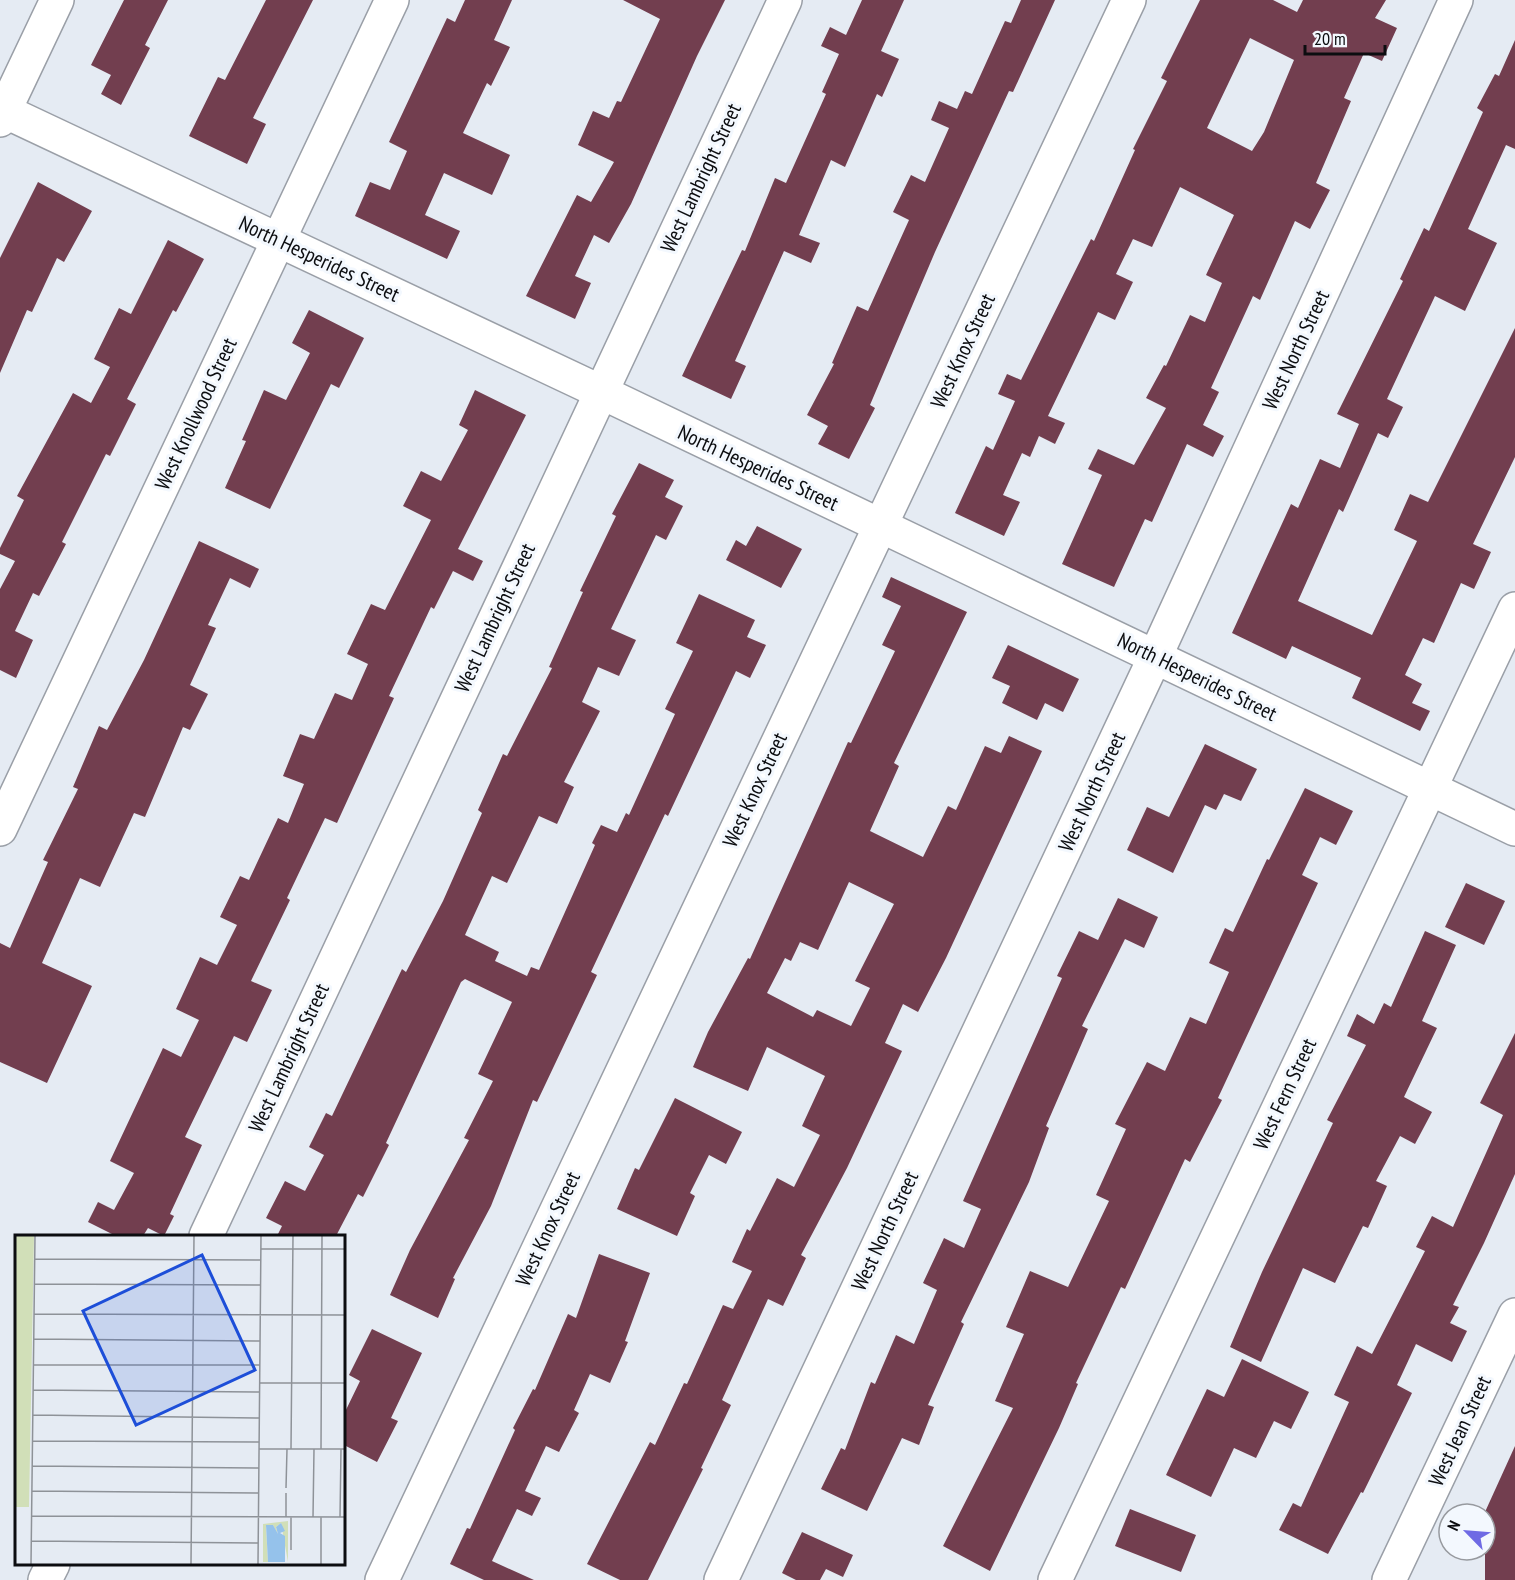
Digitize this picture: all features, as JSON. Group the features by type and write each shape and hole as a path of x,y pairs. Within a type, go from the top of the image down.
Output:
{"street":[{"path":"1,113 57,0"},
{"name":"West Knollwood Street","path":"0,829 392,0"},
{"name":"West Lambright Street","path":"206,1235 784,0"},
{"name":"West Knox Street","path":"382,1580 1129,0"},
{"name":"West North Street","path":"721,1580 1155,657 1456,0"},
{"name":"North Hesperides Street","path":"1,113 601,392 1515,829"},
{"name":"West Fern Street","path":"1055,1580 1515,609"},
{"name":"West Jean Street","path":"1389,1580 1515,1315"},
{"path":"45,1580 52,1565"}],"building":[{"path":"124,0 168,0 145,45 150,48 121,105 101,94 111,75 91,65"},
{"path":"266,0 313,0 253,118 266,124 247,164 189,136 218,77 225,80"},
{"path":"465,0 512,0 494,40 510,47 491,86 487,83 463,133 510,155 492,195 444,173 425,215 460,231 447,259 355,216 370,182 390,190 407,151 389,142 447,18 455,22"},
{"path":"623,0 725,0 697,56 631,204 609,243 594,235 575,276 591,283 575,319 526,296 577,195 591,202 614,162 578,145 593,111 609,118 617,101 621,102 660,19"},
{"path":"862,0 904,0 881,51 899,59 882,97 877,94 845,167 831,160 799,235 820,243 811,263 784,251 735,361 746,366 731,399 682,376 742,250 745,251 775,178 786,183 826,94 822,92 839,54 821,46 830,27 846,35"},
{"path":"1021,0 1055,0 1013,92 1009,91 935,252 870,405 875,408 849,459 818,444 828,426 807,415 834,364 832,363 857,306 868,311 909,220 893,212 911,175 925,182 949,128 931,120 939,101 957,109 965,91 972,94 1005,21 1011,23"},
{"path":"1200,0 1273,0 1297,12 1303,0 1386,0 1375,18 1397,28 1382,61 1364,53 1344,98 1351,101 1316,183 1330,190 1310,229 1295,221 1260,300 1253,296 1211,388 1219,392 1203,425 1224,436 1213,457 1187,444 1152,522 1145,519 1114,587 1062,564 1102,475 1088,469 1098,449 1134,465 1166,408 1146,398 1164,365 1166,366 1190,315 1205,322 1222,283 1206,275 1234,215 1180,187 1152,247 1133,239 1116,274 1133,282 1115,320 1098,312 1048,416 1065,423 1055,444 1039,436 1030,457 1022,453 1003,495 1020,502 1004,536 955,513 986,446 993,450 1015,401 998,394 1007,374 1021,380 1091,239 1094,241 1135,150 1133,149 1167,81 1161,78","holes":["1250,38 1294,60 1264,132 1252,151 1207,128"]},
{"path":"1515,40 1515,149 1506,145 1468,229 1497,243 1465,311 1435,296 1387,399 1403,407 1388,438 1378,433 1343,512 1339,509 1298,601 1372,635 1417,541 1394,530 1410,494 1428,502 1515,328 1515,457 1473,544 1491,552 1474,589 1461,583 1434,643 1423,638 1405,675 1422,684 1412,703 1430,711 1420,731 1352,698 1361,678 1292,646 1286,659 1232,633 1291,504 1298,508 1320,459 1340,468 1359,424 1337,414 1403,281 1400,279 1424,228 1429,231 1483,112 1477,108 1495,74 1499,76"},
{"path":"38,182 92,211 64,262 57,258 32,312 27,310 0,373 0,258"},
{"path":"168,240 204,259 176,312 173,310 127,399 136,404 110,456 106,454 62,542 66,544 39,596 33,593 15,631 33,640 16,678 0,670 0,589 15,561 0,554 0,548 24,500 17,496 73,393 91,403 110,367 94,359 119,308 131,314"},
{"path":"309,310 364,338 339,388 331,384 270,509 225,488 246,441 242,440 264,390 286,400 310,353 292,343"},
{"path":"475,390 526,415 458,549 483,561 473,581 453,571 434,609 431,607 389,696 394,698 337,823 325,818 287,898 290,900 251,981 272,990 247,1042 234,1036 185,1137 202,1145 170,1214 174,1216 164,1235 148,1228 144,1235 114,1235 88,1222 98,1202 114,1210 134,1173 110,1161 163,1048 181,1057 199,1020 176,1009 200,957 217,965 237,925 220,917 240,876 249,880 278,818 288,823 304,784 283,776 300,734 314,739 335,693 352,700 368,664 347,654 371,604 385,610 431,520 403,506 421,471 441,481 468,430 459,425"},
{"path":"639,463 674,480 665,497 683,506 666,540 656,535 611,629 636,640 619,676 598,667 582,702 600,711 564,782 574,787 557,824 539,816 507,883 492,876 465,935 499,952 495,961 527,976 531,967 539,970 595,845 592,843 601,825 617,832 626,813 629,815 675,714 665,709 693,651 676,643 699,594 755,620 747,637 766,645 750,678 736,671 668,816 665,814 591,972 597,975 537,1102 533,1100 491,1206 453,1278 455,1279 438,1318 390,1295 410,1250 469,1140 464,1138 493,1081 478,1074 512,1002 465,979 461,982 386,1143 389,1145 363,1197 358,1194 337,1235 278,1235 282,1226 266,1218 285,1181 305,1191 324,1155 309,1147 326,1113 332,1116 402,969 406,972 443,901 482,813 478,810 503,754 507,756 552,668 549,667 583,592 580,591 616,516 612,514"},
{"path":"757,526 802,549 781,588 726,560 736,540 746,546"},
{"path":"199,541 259,569 250,588 230,578 208,625 216,628 190,685 208,694 190,730 183,727 145,817 134,813 100,887 80,878 42,963 92,986 47,1083 0,1062 0,943 10,948 48,862 43,860 78,789 73,787 99,726 107,730 144,660"},
{"path":"891,577 967,612 894,763 899,766 870,831 923,857 948,806 956,810 985,746 1001,753 1009,736 1042,751 946,958 918,1012 903,1004 885,1043 902,1051 847,1168 801,1255 806,1258 783,1306 768,1299 722,1400 731,1405 701,1468 703,1469 648,1580 620,1580 587,1564 650,1442 655,1445 684,1383 687,1384 723,1305 733,1309 752,1271 732,1262 747,1229 750,1231 777,1178 794,1187 820,1135 802,1126 825,1076 767,1047 748,1091 693,1067 708,1032 748,958 750,959 848,742 851,743 895,651 882,645 901,606 882,597","holes":["849,882 894,904 855,981 870,988 851,1026 817,1010 813,1017 767,993 785,958 791,961 800,942 818,950"]},
{"path":"1008,645 1079,679 1063,712 1045,703 1037,720 1002,703 1010,686 992,678"},
{"path":"1205,744 1257,769 1241,801 1224,794 1216,810 1205,805 1173,873 1127,850 1147,807 1169,817"},
{"path":"1305,788 1353,811 1336,845 1320,837 1302,875 1318,883 1218,1098 1222,1100 1190,1162 1185,1159 1125,1289 1121,1287 1076,1383 1078,1384 1059,1428 990,1571 943,1546 1013,1408 995,1401 1024,1334 1006,1327 1030,1271 1068,1287 1109,1201 1096,1195 1126,1129 1115,1124 1147,1062 1165,1071 1190,1017 1206,1024 1229,972 1209,963 1225,928 1233,932 1267,859 1269,860"},
{"path":"1466,883 1505,901 1484,945 1445,927"},
{"path":"1118,898 1158,917 1144,948 1125,939 1082,1026 1088,1029 1046,1126 1049,1128 1029,1182 961,1322 964,1324 928,1405 934,1407 919,1445 902,1438 867,1511 821,1489 841,1448 845,1450 871,1382 875,1384 896,1335 914,1344 937,1290 923,1283 944,1238 964,1248 981,1209 963,1201 1062,978 1057,976 1079,931 1098,940"},
{"path":"1425,931 1456,945 1422,1021 1437,1028 1404,1097 1432,1112 1415,1144 1400,1136 1376,1181 1387,1186 1368,1228 1363,1226 1335,1283 1303,1268 1261,1362 1230,1347 1262,1272 1333,1123 1327,1120 1366,1045 1347,1036 1357,1014 1374,1024 1384,1003 1391,1007"},
{"path":"1515,1033 1515,1174 1453,1305 1459,1307 1450,1323 1467,1331 1452,1362 1416,1344 1397,1385 1412,1393 1363,1493 1361,1492 1328,1554 1279,1530 1293,1503 1301,1507 1349,1402 1334,1395 1357,1346 1372,1354 1425,1251 1416,1247 1432,1216 1453,1227 1503,1115 1480,1103"},
{"path":"675,1098 742,1132 726,1164 709,1155 690,1193 695,1196 677,1236 617,1209 635,1168 639,1170"},
{"path":"599,1254 650,1273 625,1341 628,1342 610,1383 590,1374 574,1410 579,1413 559,1452 546,1446 525,1491 541,1498 532,1516 517,1509 492,1561 534,1580 484,1580 450,1564 467,1528 470,1529 515,1430 513,1428 533,1389 535,1390 568,1314 576,1318"},
{"path":"372,1329 422,1353 391,1418 398,1421 377,1462 345,1446 345,1412 360,1381 349,1375"},
{"path":"1242,1359 1309,1392 1291,1429 1274,1421 1256,1458 1234,1448 1211,1497 1166,1475 1207,1389 1224,1397"},
{"path":"1515,1446 1515,1580 1485,1580 1485,1562 1497,1562 1497,1502 1490,1502"},
{"path":"1130,1509 1196,1535 1181,1572 1115,1546"},
{"path":"802,1532 853,1555 843,1577 826,1569 820,1580 796,1580 782,1573"}]}
